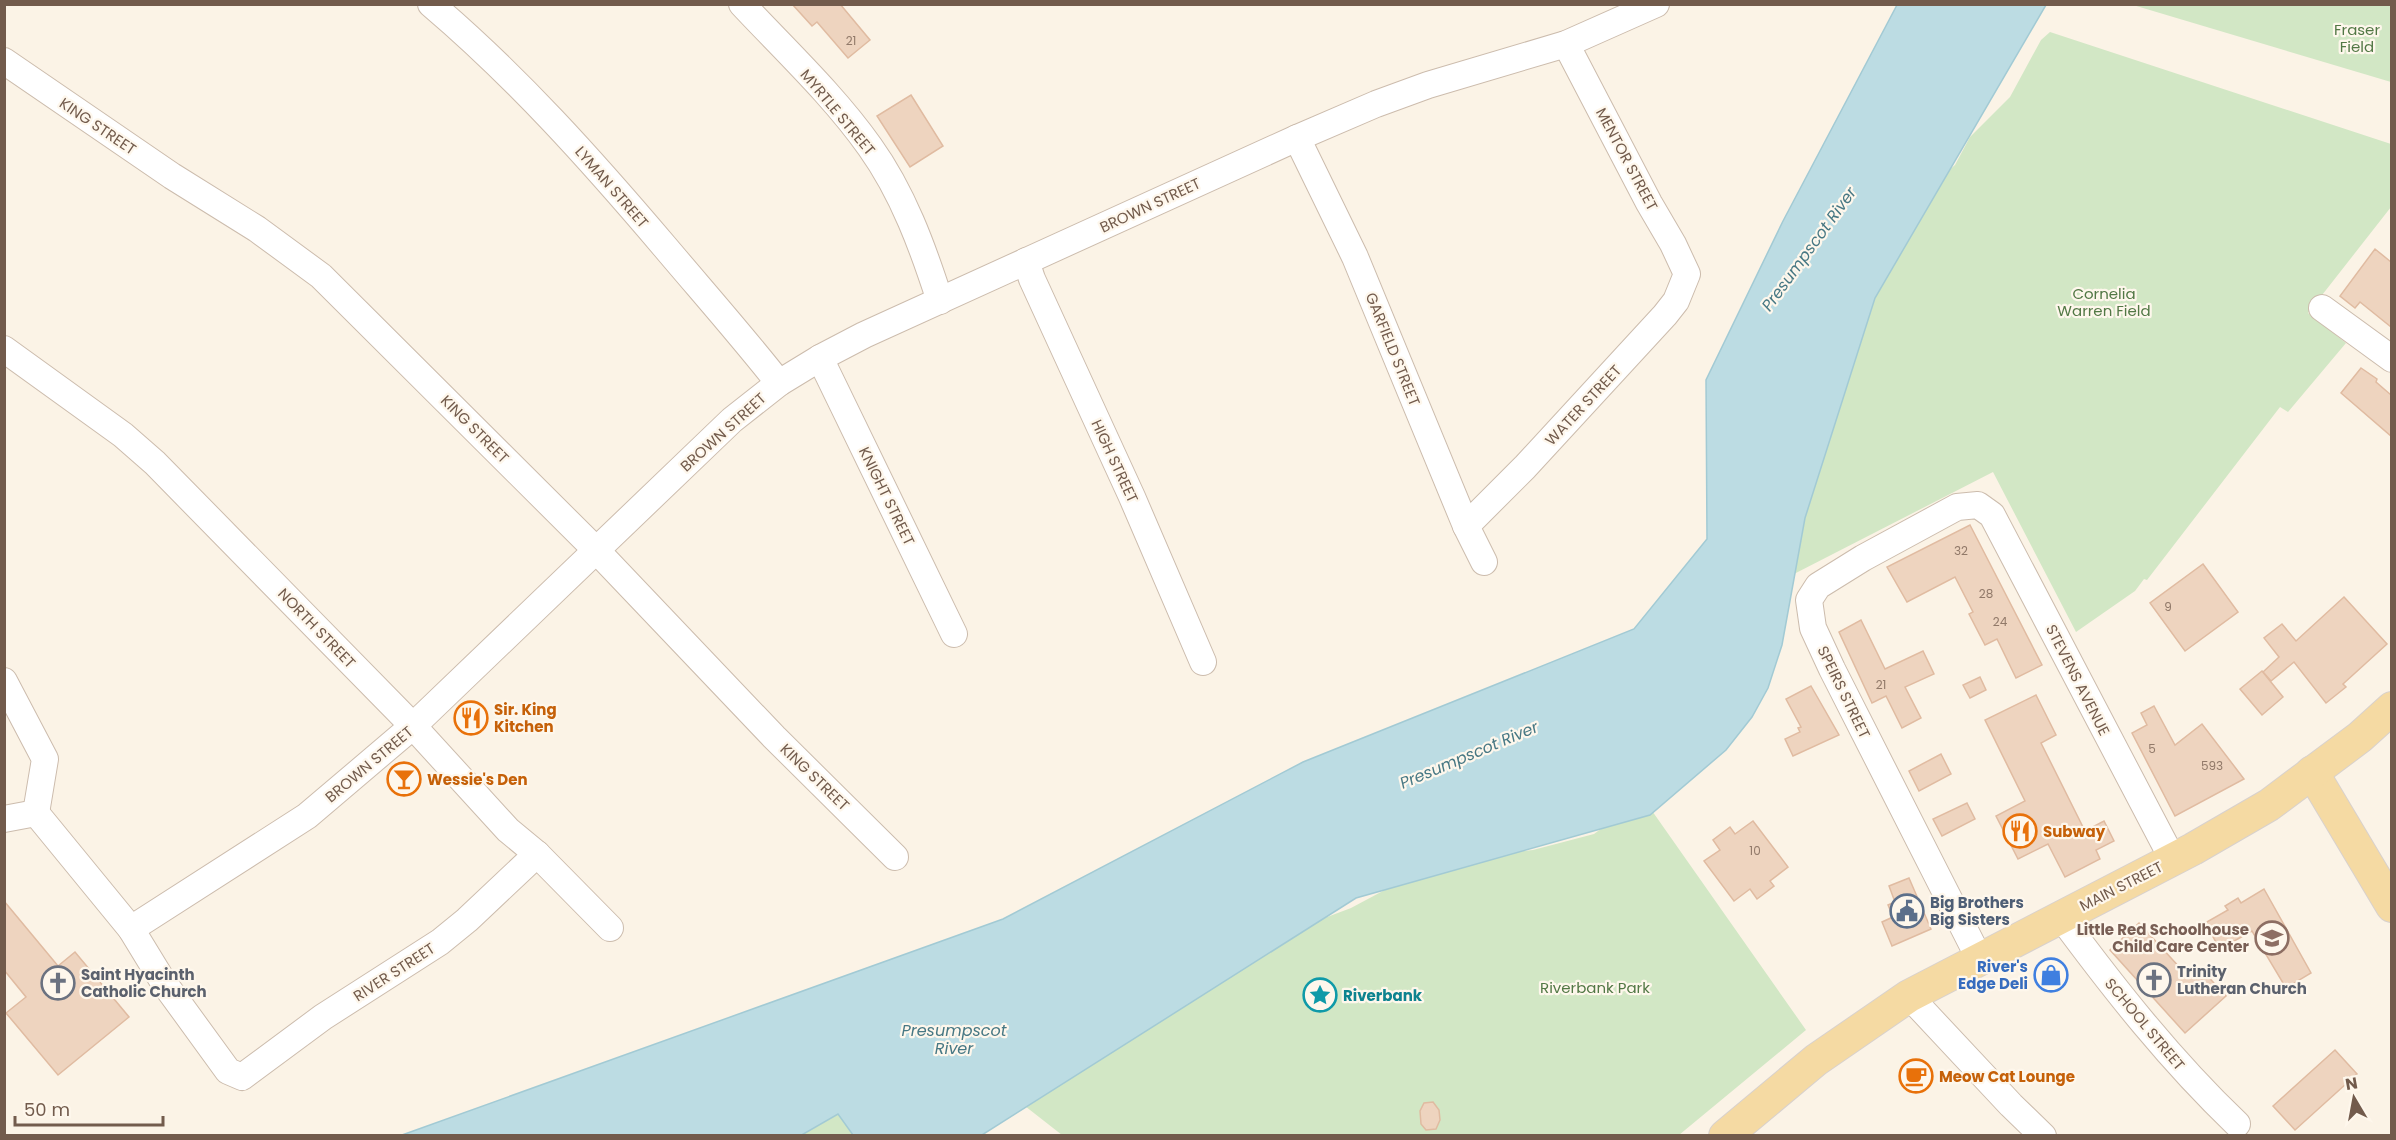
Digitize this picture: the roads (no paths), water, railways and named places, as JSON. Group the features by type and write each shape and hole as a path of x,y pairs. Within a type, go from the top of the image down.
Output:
{"main road":[{"name":"MAIN STREET","path":"1725,1136 1816,1060 1909,996 2173,860 2269,805 2360,736 2391,708"},
{"path":"2312,772 2391,906"}],"street":[{"name":"LYMAN STREET","path":"431,4 470,38 560,128 617,190 779,383"},
{"name":"MYRTLE STREET","path":"742,4 829,97 870,147 894,186 913,227 940,301"},
{"name":"BROWN STREET","path":"131,930 307,816 413,726 732,420 779,383 820,358 1026,261 1376,104 1428,85 1566,44 1656,4"},
{"name":"MENTOR STREET","path":"1566,44 1687,274"},
{"name":"KING STREET","path":"4,61 182,183 257,229 321,276 596,550 766,729 895,857"},
{"name":"GARFIELD STREET","path":"1297,138 1355,257 1466,526 1484,562"},
{"name":"HIGH STREET","path":"1026,261 1203,662"},
{"name":"WATER STREET","path":"1466,526 1526,467 1665,315 1676,301 1687,274"},
{"path":"2322,308 2391,359"},
{"name":"NORTH STREET","path":"4,349 123,435 155,463 413,726 508,830 537,854 610,928"},
{"name":"KNIGHT STREET","path":"820,358 954,634"},
{"name":"STEVENS AVENUE","path":"1978,505 1992,515 2003,535 2173,860"},
{"name":"SPEIRS STREET","path":"1978,505 1957,507 1863,558 1818,586 1809,600 1813,628 1827,659 1979,958"},
{"path":"4,681 45,759 36,813 131,930"},
{"path":"4,819 36,813"},
{"name":"RIVER STREET","path":"131,930 164,982 228,1071 242,1077 323,1017 440,942 467,920 537,854"},
{"name":"SCHOOL STREET","path":"2061,917 2100,970 2185,1073 2237,1124"},
{"path":"1909,996 2043,1136"}],"water":[{"name":"Presumpscot River","path":"1897,5 2046,5 1875,298 1805,518 1782,645 1768,688 1752,717 1726,750 1650,815 1356,898 982,1135 853,1135 838,1114 800,1136 402,1135 1003,919 1303,762 1634,629 1707,539 1706,380 1783,221"}],"place":[{"name":"Sir. King Kitchen","path":"471,718"},
{"name":"Wessie's Den","path":"404,779"},
{"name":"Subway","path":"2020,831"},
{"name":"Big Brothers Big Sisters","path":"1907,911"},
{"name":"Little Red Schoolhouse Child Care Center","path":"2272,938"},
{"name":"River's Edge Deli","path":"2051,975"},
{"name":"Trinity Lutheran Church","path":"2154,980"},
{"name":"Saint Hyacinth Catholic Church","path":"58,983"},
{"name":"Riverbank","path":"1320,995"},
{"name":"Meow Cat Lounge","path":"1916,1076"}],"park label":[{"name":"Fraser Field","path":"2357,38"},
{"name":"Cornelia Warren Field","path":"2104,302"},
{"name":"Riverbank Park","path":"1595,987"}]}
